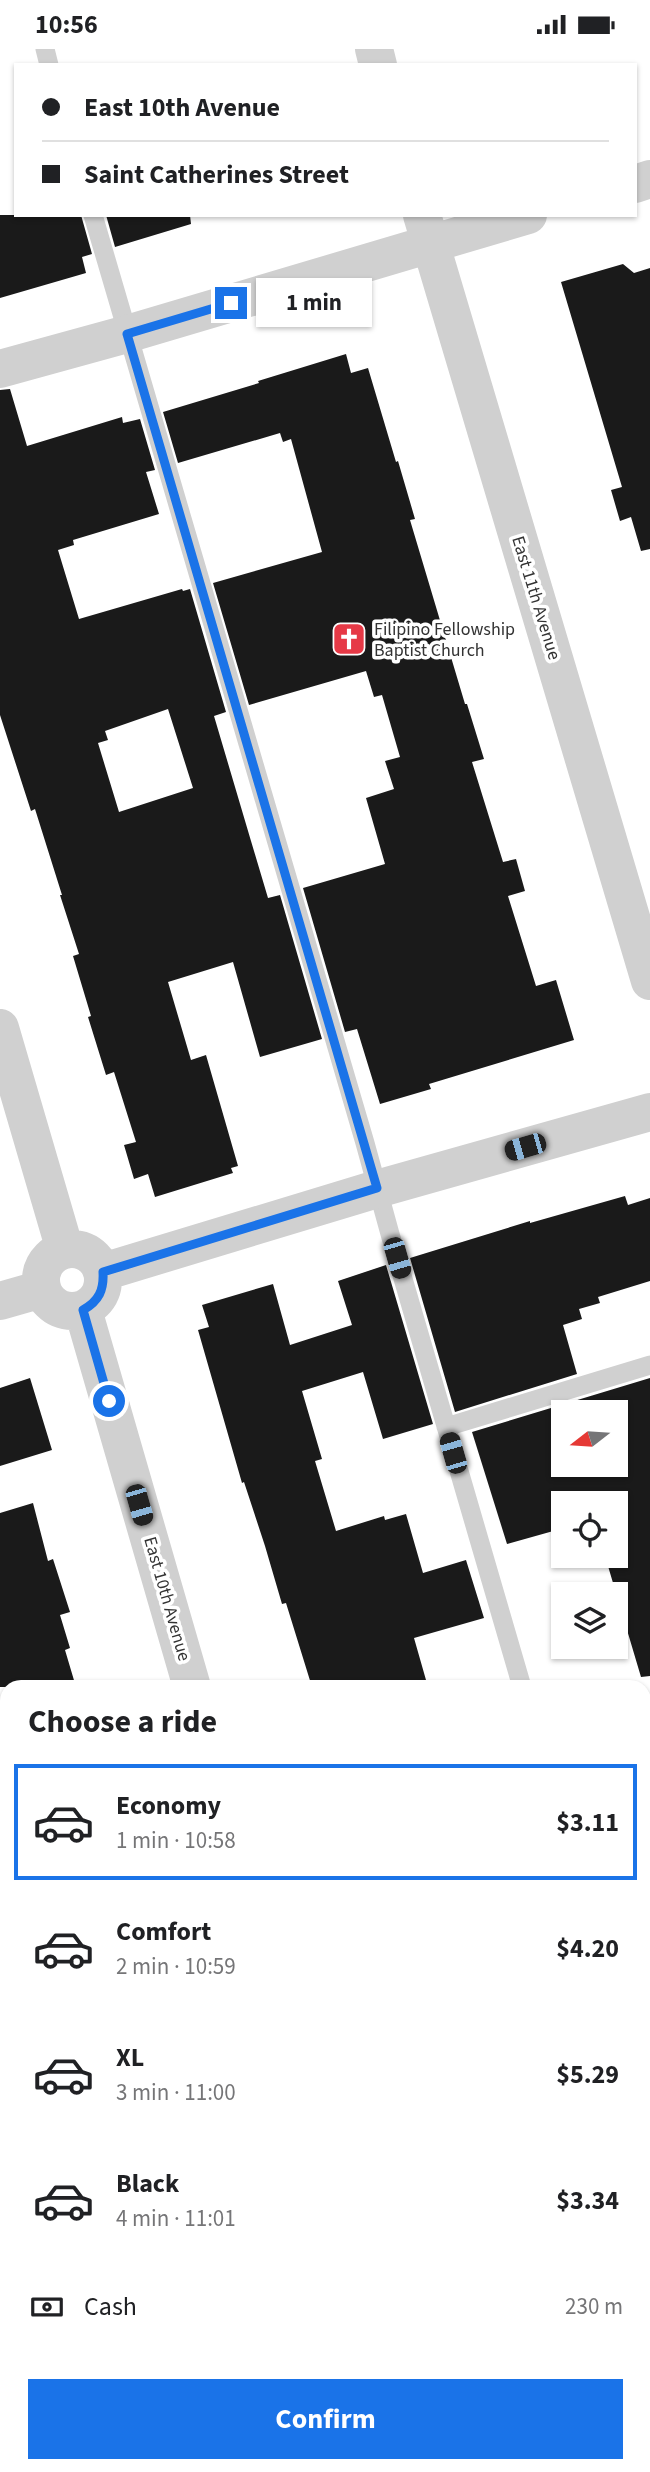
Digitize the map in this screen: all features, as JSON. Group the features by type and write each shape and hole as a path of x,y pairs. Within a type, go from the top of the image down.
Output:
{"street":[{"path":"0,369 127,334 426,230 514,217"},
{"name":"East 11th Avenue","path":"426,230 650,981"},
{"path":"0,1028 65,1250"},
{"path":"103,1272 377,1188 650,1112"},
{"path":"65,1250 84,1251 98,1263 103,1272 102,1291 98,1299 83,1310 63,1310 47,1298 42,1289 43,1269 48,1261 65,1250"},
{"path":"0,1301 42,1289"},
{"name":"East 10th Avenue","path":"83,1310 190,1680"}],"lane":[{"path":"94,217 520,1680"},
{"path":"446,1427 650,1365"}],"building":[{"path":"0,215 82,217 92,254 82,257 86,273 0,298"},
{"path":"107,217 190,217 191,224 115,247"},
{"path":"623,264 634,273 650,268 650,549 641,551 631,517 620,521 611,490 622,487 561,282"},
{"path":"346,354 351,373 368,368 396,462 398,461 415,519 410,520 484,759 472,762 503,862 516,859 525,891 508,896 536,986 556,980 574,1040 429,1084 431,1089 380,1104 357,1029 345,1032 303,888 385,864 366,798 394,789 385,761 400,757 382,695 374,697 366,671 249,705 213,583 322,552 291,439 283,442 280,433 178,463 163,412"},
{"path":"10,389 27,446 122,417 123,423 140,419 155,470 146,472 159,514 73,540 74,545 58,550 79,619 190,589 226,712 214,716 268,898 280,895 322,1039 260,1057 233,962 168,982 191,1060 206,1055 238,1166 231,1168 233,1173 155,1197 148,1174 134,1179 124,1145 136,1142 114,1072 106,1075 73,956 79,954 62,895 35,809 31,811 0,715 0,390","holes":["168,709 193,788 119,812 98,743 108,740 105,731"]},
{"path":"625,1196 628,1205 650,1198 650,1281 598,1297 600,1303 579,1309 582,1319 563,1325 577,1374 455,1412 410,1258 530,1221"},
{"path":"386,1265 433,1424 383,1439 363,1372 302,1391 322,1459 315,1461 336,1531 384,1516 385,1520 406,1514 423,1573 466,1560 484,1618 414,1638 426,1680 310,1680 286,1603 282,1604 244,1482 242,1483 198,1330 209,1327 202,1305 273,1284 290,1345 352,1325 338,1281"},
{"path":"30,1378 52,1450 0,1466 0,1388"},
{"path":"650,1378 650,1676 641,1677 628,1633 628,1582 613,1582 609,1568 628,1568 628,1491 551,1491 551,1532 507,1544 472,1432 551,1408 551,1477 628,1477 628,1400 577,1400"},
{"path":"33,1503 48,1561 53,1559 70,1612 60,1615 70,1648 65,1650 74,1680 0,1680 0,1513"}],"place":[{"name":"Filipino Fellowship Baptist Church","path":"349,639"}],"route":[{"path":"109,1401 83,1310 98,1299 102,1291 103,1272 377,1188 127,334 231,303"}]}
